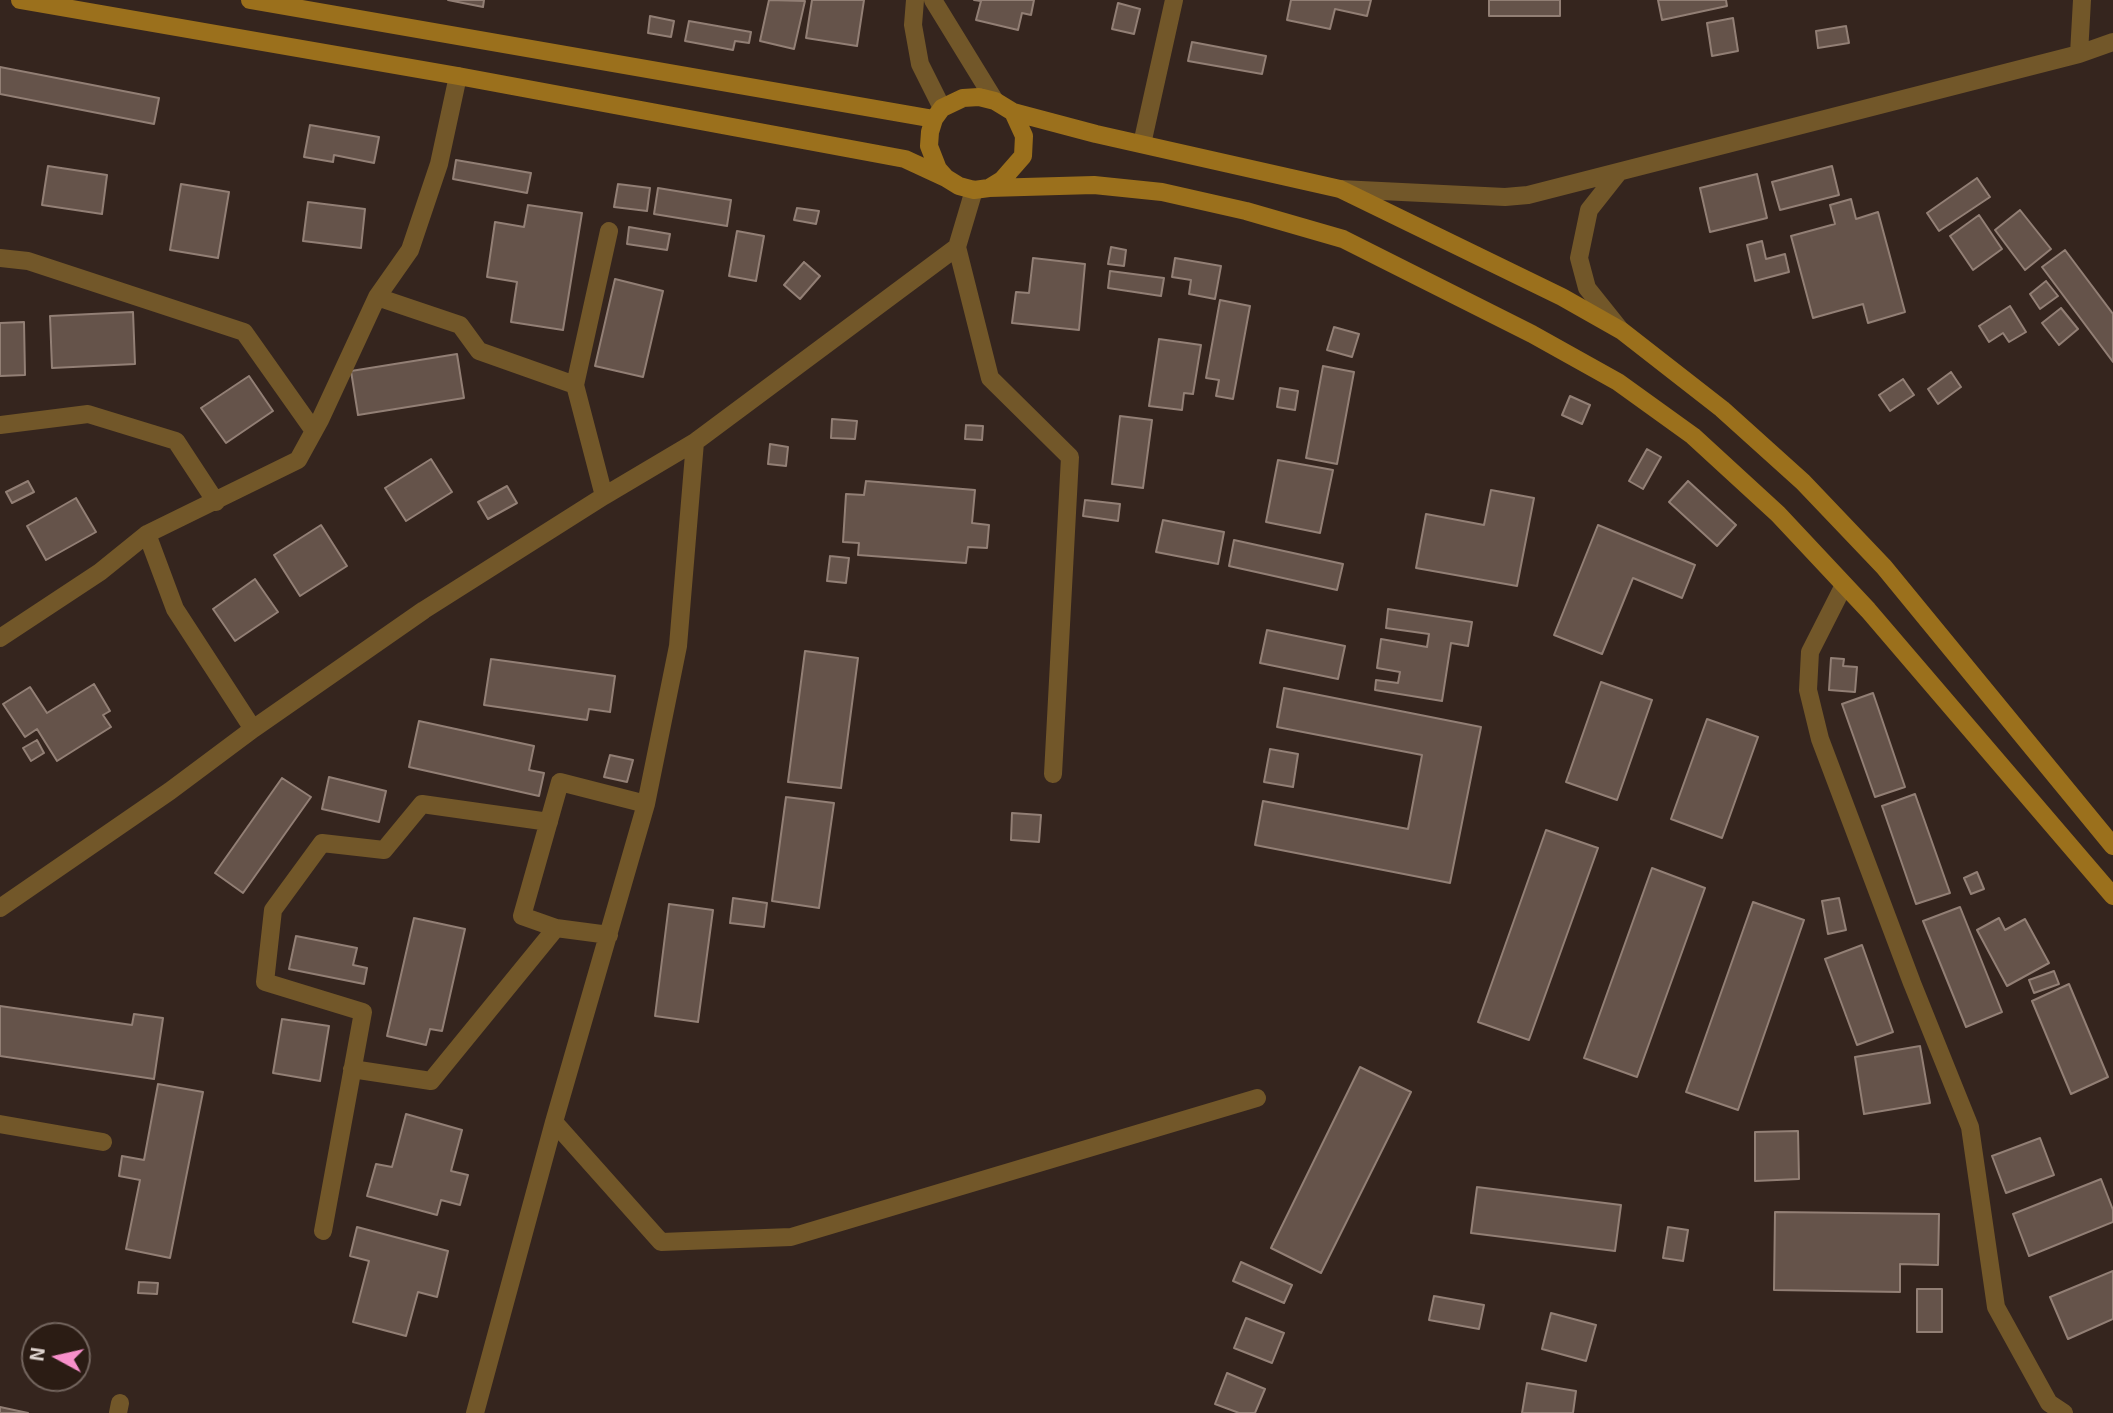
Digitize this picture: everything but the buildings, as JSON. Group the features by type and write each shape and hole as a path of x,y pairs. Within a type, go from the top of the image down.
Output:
{"main road":[{"path":"19,0 458,76 905,159 959,186 982,189 1094,185 1162,192 1246,211 1343,239 1532,334 1618,382 1693,436 1778,514 1868,610 2113,896"},
{"path":"250,0 938,114"},
{"path":"946,178 938,169 929,146 930,132 938,114 963,98 979,97 995,101 1013,111 1142,144 1339,189 1562,297 1622,331 1723,409 1803,482 1884,567 2113,846"},
{"path":"982,189 1002,180 1023,156 1024,136 1013,111"}],"street":[{"path":"915,0 914,25 920,64 938,114"},
{"path":"933,0 995,101"},
{"path":"1142,144 1174,0"},
{"path":"2080,54 2082,0"},
{"path":"1339,189 1505,197 1528,195 2080,54 2113,42"},
{"path":"0,638 100,572 147,534 298,460 377,297 410,250 439,164 458,76"},
{"path":"1619,172 1589,210 1579,258 1587,288 1622,331"},
{"path":"0,908 424,610 695,442 957,247 982,189"},
{"path":"604,496 575,385 609,232"},
{"path":"957,247 990,377 1070,457 1053,774"},
{"path":"0,258 28,261 244,332 314,431"},
{"path":"377,297 460,325 479,351 575,385"},
{"path":"0,425 88,414 176,440 216,502"},
{"path":"475,1413 554,1122 646,804 678,646 695,442"},
{"path":"147,534 175,609 254,729"},
{"path":"1844,585 1810,653 1808,690 1820,739 1912,983 1970,1127 1996,1307 2049,1403 2064,1413"},
{"path":"609,935 556,928 522,916 560,782 646,804"},
{"path":"323,1231 363,1012 265,982 273,910 322,843 384,850 422,804 549,822"},
{"path":"352,1069 431,1082 556,928"},
{"path":"554,1122 661,1242 791,1237 1257,1098"},
{"path":"0,1124 103,1142"}]}
